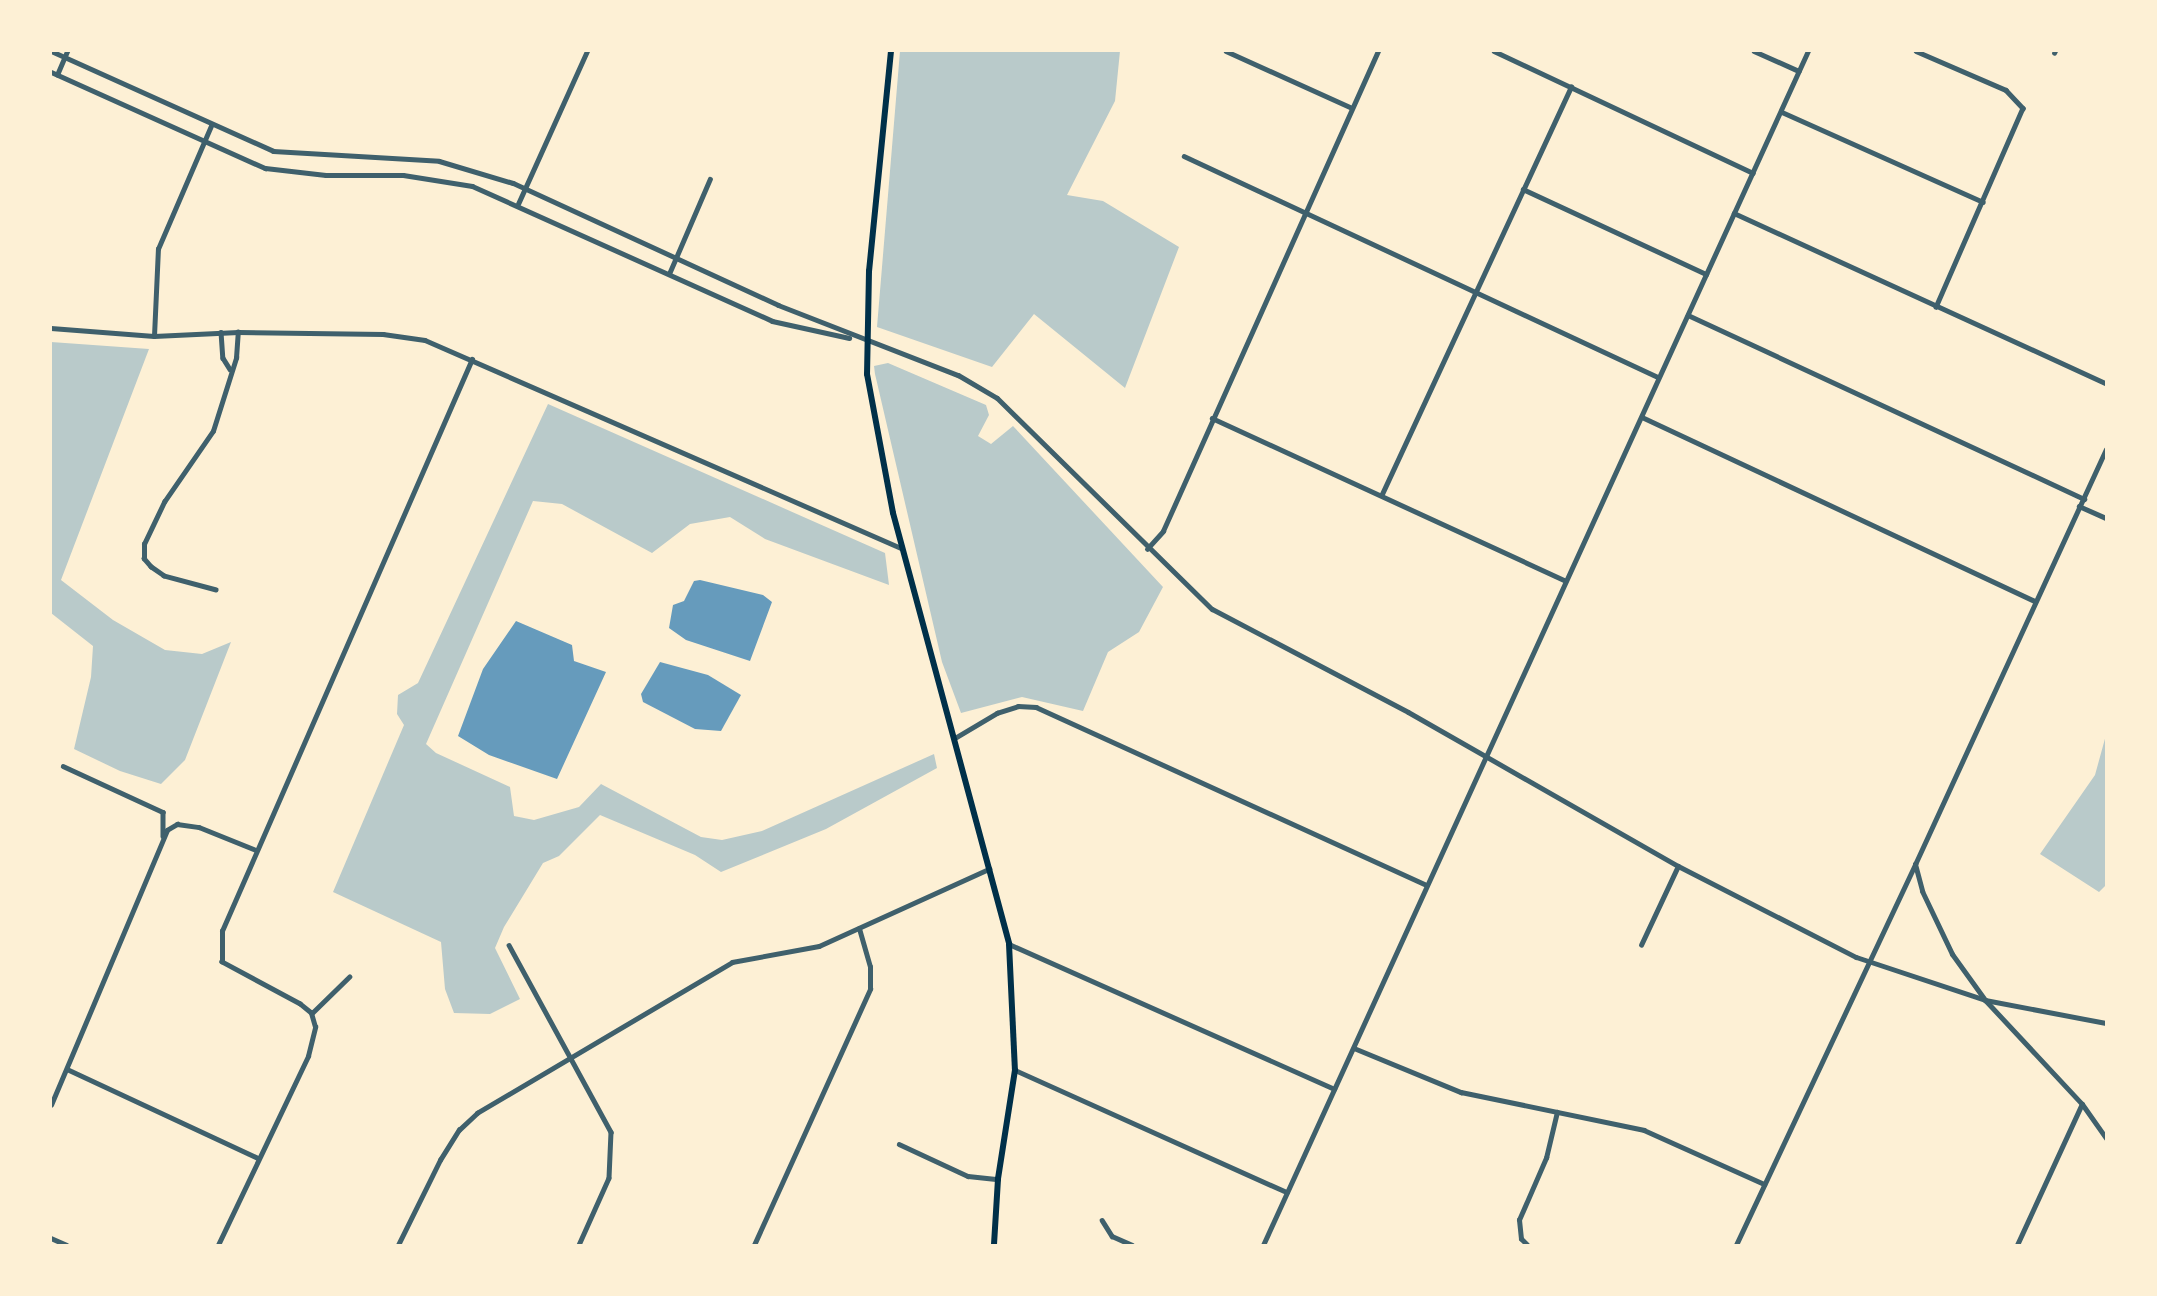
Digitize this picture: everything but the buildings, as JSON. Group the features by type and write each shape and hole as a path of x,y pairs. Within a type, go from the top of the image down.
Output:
{"main road":[{"path":"891,51 865,341 871,402 902,548 1009,944 1015,1070 998,1178 993,1245"}],"street":[{"path":"51,51 273,151 439,161 524,188 865,341 958,375 998,398 1147,549 1212,609 1408,712 1484,760 1678,866 1868,962 1985,1000 2106,1023"},
{"path":"67,51 54,74 203,144 265,168 326,174 403,174 472,186 518,204 772,321 865,341"},
{"path":"518,204 587,51"},
{"path":"1226,51 1352,107"},
{"path":"1147,549 1163,531 1378,51"},
{"path":"1494,51 1753,173"},
{"path":"1754,51 1799,71"},
{"path":"1263,1245 1354,1048 1425,884 1808,51"},
{"path":"1916,51 2016,97 2023,108 2021,119 1936,307"},
{"path":"1382,494 1571,87"},
{"path":"1782,111 1983,202"},
{"path":"154,336 158,248 211,125"},
{"path":"1184,156 1304,214 1478,290 1658,377"},
{"path":"669,274 710,179"},
{"path":"1523,189 1706,274"},
{"path":"1734,214 2106,383"},
{"path":"1688,315 2084,499"},
{"path":"51,328 154,336 221,332 383,334 425,340 902,548"},
{"path":"221,332 223,358 230,370"},
{"path":"216,590 157,572 144,559 144,544 164,502 213,431 230,370 237,332"},
{"path":"218,1245 309,1056 315,1027 311,1013 222,962 222,930 472,359"},
{"path":"1642,417 2034,601"},
{"path":"1212,418 1564,580"},
{"path":"1736,1245 2106,450"},
{"path":"2080,506 2106,519"},
{"path":"955,738 997,713 1018,706 1036,707 1425,884"},
{"path":"51,1105 163,836 163,812 64,766"},
{"path":"163,836 177,824 186,825 256,850"},
{"path":"1915,864 1940,932 1985,1000 2082,1104 2106,1138"},
{"path":"1641,945 1678,866"},
{"path":"398,1245 459,1130 477,1113 732,962 819,946 989,869"},
{"path":"754,1245 870,989 870,967 859,929"},
{"path":"1009,944 1335,1089"},
{"path":"509,945 604,1114 614,1145 609,1178 579,1245"},
{"path":"311,1013 349,977"},
{"path":"1354,1048 1461,1092 1644,1130 1764,1184"},
{"path":"68,1069 258,1158"},
{"path":"1015,1070 1287,1192"},
{"path":"2017,1245 2082,1104"},
{"path":"1527,1245 1521,1239 1520,1220 1546,1158 1556,1112"},
{"path":"899,1144 968,1176 998,1178"},
{"path":"1102,1220 1112,1236 1132,1245"},
{"path":"51,1238 67,1245"}],"shaded area":[{"path":"900,51 1120,51 1115,101 1067,195 1103,201 1179,247 1125,388 1034,314 992,367 877,327"},
{"path":"51,342 149,349 61,580 113,620 165,650 202,654 231,642 185,760 161,784 120,771 74,749 91,677 93,646 51,613"},
{"path":"888,363 986,405 989,415 978,436 991,444 1013,426 1163,587 1139,632 1108,652 1083,711 1022,697 961,713 942,662 875,374 874,366"},
{"path":"548,404 885,553 889,585 765,539 730,517 690,524 652,553 562,504 533,501 426,744 436,753 510,787 514,816 534,820 579,807 601,784 701,837 722,840 762,831 934,754 937,768 826,829 721,872 695,855 600,815 559,856 543,863 504,927 495,948 520,999 490,1014 454,1013 445,989 441,942 333,892 404,725 397,714 398,695 418,683"},
{"path":"2106,735 2106,885 2099,892 2040,854 2095,775"}],"water":[{"path":"700,580 763,595 772,602 750,661 686,640 669,628 673,605 684,601 694,581"},
{"path":"516,621 572,645 574,661 606,672 557,779 489,755 458,736 483,669"},
{"path":"660,662 708,675 741,695 721,731 695,729 643,702 641,694"}]}
